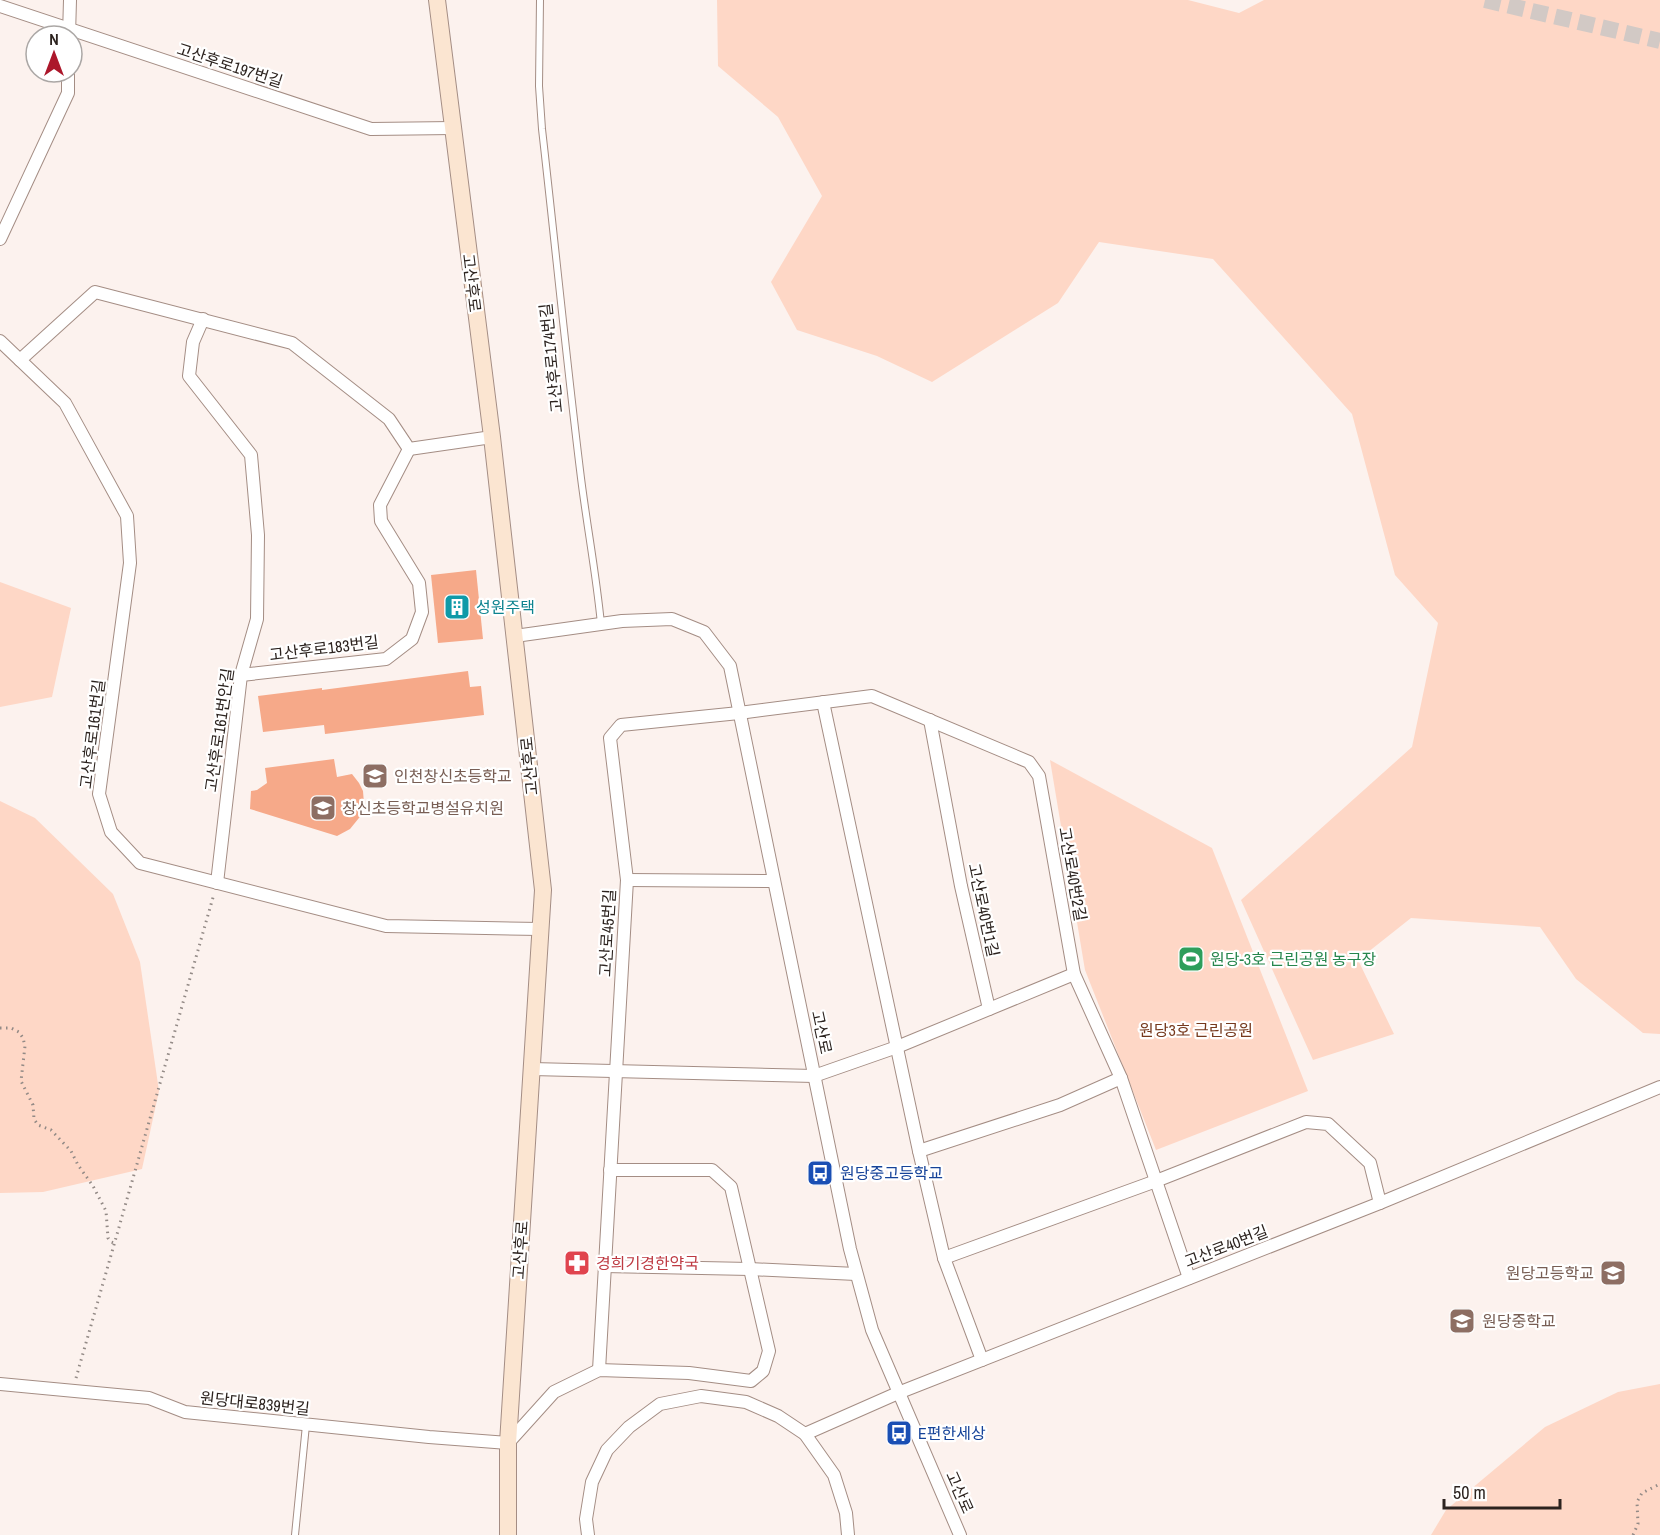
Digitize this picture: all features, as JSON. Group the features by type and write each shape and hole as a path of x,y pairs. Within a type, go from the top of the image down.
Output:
{"main road":[{"name":"고산후로","path":"437,0 492,437 543,890 508,1443 508,1535"}],"street":[{"path":"69,24 70,0"},
{"name":"고산후로197번길","path":"0,6 46,24"},
{"name":"고산후로197번길","path":"84,38 371,129 453,128"},
{"path":"0,239 68,93 68,84"},
{"path":"20,360 96,292 292,343 390,418 409,449 492,437"},
{"name":"고산후로161번안길","path":"203,320 193,342 189,376 251,455 258,535 257,619 241,675 217,883"},
{"name":"고산후로161번길","path":"0,341 65,403 127,516 130,563 99,794 111,832 140,863 386,926 540,929"},
{"name":"고산후로183번길","path":"241,675 386,659 412,639 422,612 419,583 381,521 380,505 409,449"},
{"name":"고산로","path":"601,624 672,619 704,632 730,666 849,1249 872,1330 960,1535"},
{"path":"515,636 601,624"},
{"name":"고산로40번2길","path":"740,713 872,696 1029,762 1039,776 1074,974 1121,1078 1189,1278"},
{"path":"823,702 944,1258 982,1360"},
{"name":"고산로45번길","path":"599,1370 627,880 610,738 621,725 740,713"},
{"name":"고산로40번1길","path":"930,720 961,886 989,1009"},
{"path":"627,880 774,881"},
{"path":"532,1069 814,1076 897,1047 1074,974"},
{"path":"919,1151 1060,1105 1121,1078"},
{"name":"고산로40번길","path":"805,1434 898,1393 1380,1203 1660,1087"},
{"path":"944,1258 1156,1181 1306,1122 1328,1124 1370,1163 1380,1203"},
{"path":"508,1443 554,1392 599,1370 689,1373 751,1381 763,1371 769,1351 731,1188 712,1170 610,1170"},
{"path":"604,1266 856,1274"},
{"name":"원당대로839번길","path":"0,1384 149,1398 184,1412 508,1443"},
{"path":"588,1535 586,1519 592,1482 607,1450 629,1427 660,1404 701,1396 746,1402 778,1416 805,1434 834,1474 846,1513 848,1535"}],"lane":[{"name":"고산후로174번길","path":"540,0 539,86 543,129 585,514 597,582 601,624"},
{"path":"295,1535 306,1425"}],"path":[{"path":"72,1391 217,883"},
{"path":"0,1028 11,1028 19,1032 25,1046 21,1081 33,1105 34,1119 38,1125 51,1130 71,1151 106,1210 108,1238 114,1243"},
{"path":"1633,1535 1638,1524 1637,1502 1642,1493 1660,1484"}],"green space":[{"path":"717,0 1188,0 1239,13 1264,0 1660,0 1660,1034 1643,1033 1576,979 1540,927 1411,918 1358,960 1394,1034 1313,1060 1241,900 1412,747 1438,623 1395,575 1352,414 1213,259 1099,242 1058,303 932,382 877,356 797,330 771,282 822,196 778,117 718,66"},
{"path":"0,582 71,608 52,697 0,707"},
{"name":"원당3호 근린공원","path":"1050,760 1212,848 1308,1091 1156,1150 1085,970"},
{"path":"0,801 35,818 113,894 140,962 159,1091 142,1169 43,1192 0,1193"},
{"path":"1660,1384 1660,1535 1431,1535 1446,1510 1545,1427 1618,1392"}],"building":[{"name":"성원주택","path":"476,570 483,639 438,643 431,575"},
{"path":"468,671 470,687 481,686 484,715 325,734 324,725 263,732 258,696"},
{"path":"334,759 337,777 352,774 363,791 363,813 350,829 337,836 250,809 251,791 267,783 265,768"}],"tunnel":[{"path":"1485,0 1660,41"}],"place":[{"name":"성원주택","path":"457,607"},
{"name":"인천창신초등학교","path":"375,776"},
{"name":"창신초등학교병설유치원","path":"323,808"},
{"name":"원당-3호 근린공원 농구장","path":"1191,959"},
{"name":"원당중고등학교","path":"820,1173"},
{"name":"경희기경한약국","path":"577,1263"},
{"name":"원당고등학교","path":"1613,1273"},
{"name":"원당중학교","path":"1462,1321"},
{"name":"E편한세상","path":"899,1433"}]}
